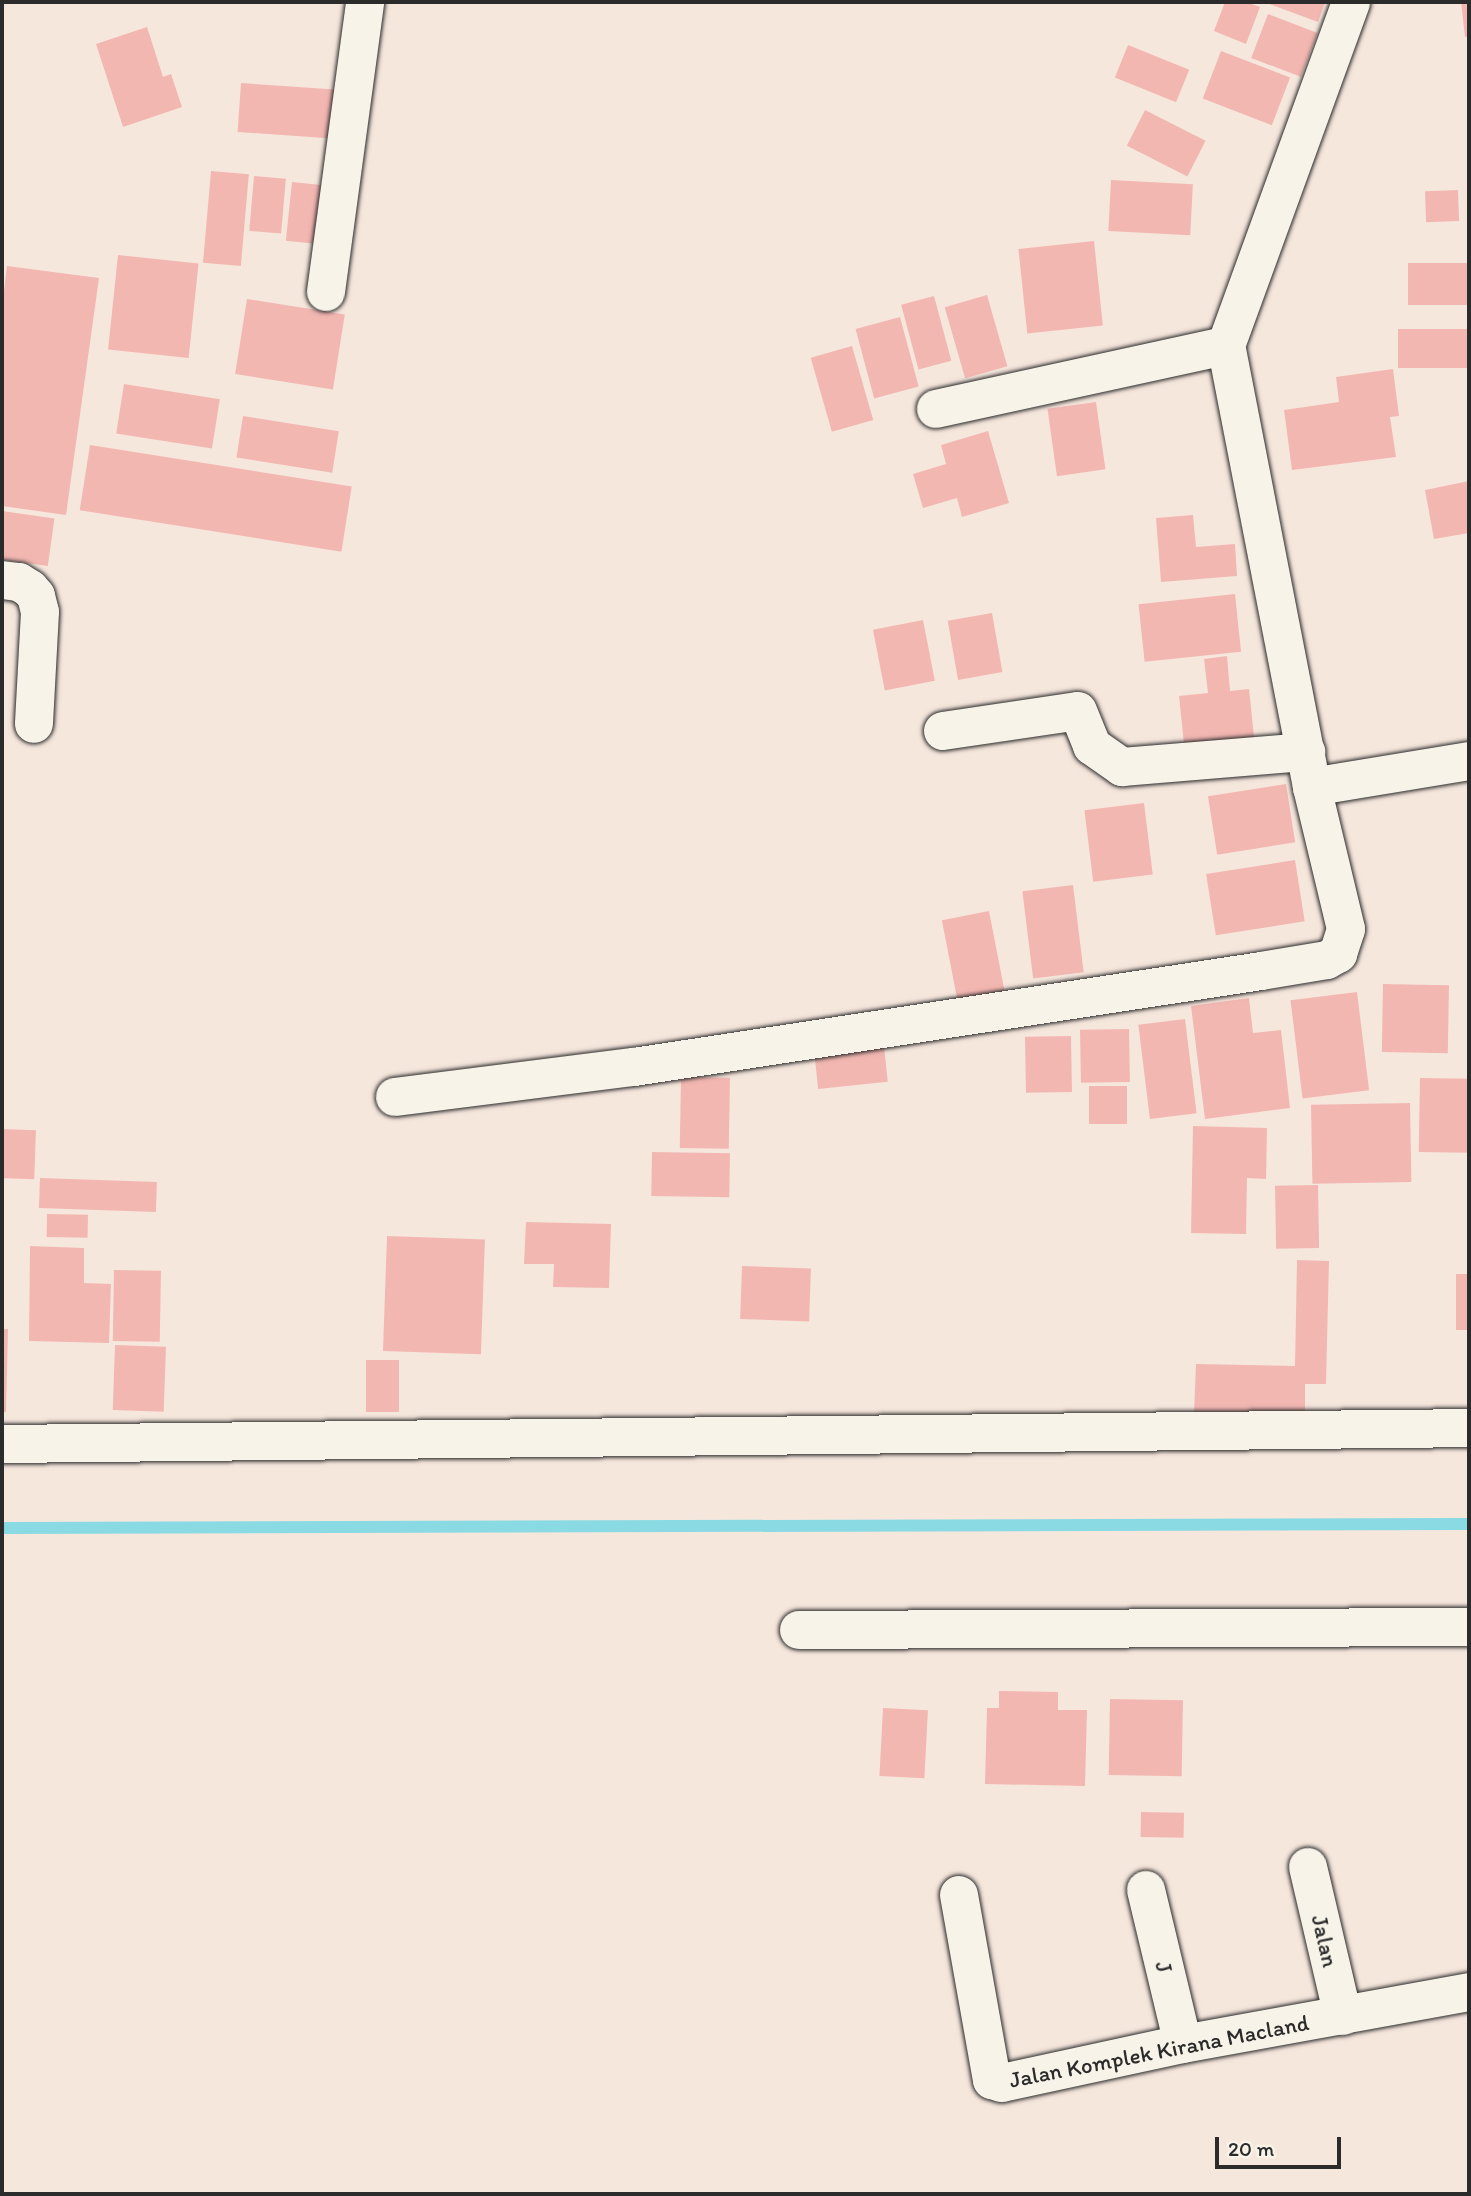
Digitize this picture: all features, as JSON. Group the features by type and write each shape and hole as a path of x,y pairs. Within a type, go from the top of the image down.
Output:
{"street":[{"path":"326,292 365,2"},
{"path":"395,1097 634,1067 1327,960 1338,954 1346,929 1309,770 1226,346 1351,2"},
{"path":"936,409 1226,346"},
{"path":"2,580 19,582 37,596 40,612 34,724"},
{"path":"943,731 1078,710 1092,746 1122,767 1309,770 1469,761"},
{"path":"2,1444 1469,1428"},
{"path":"799,1630 1469,1627"},
{"name":"Jalan","path":"1308,1867 1343,2015"},
{"name":"J","path":"1146,1890 1183,2044"},
{"name":"Jalan Komplek Kirana Macland","path":"959,1895 992,2080 1002,2083 1183,2044 1469,1992"}],"building":[{"path":"1225,2 1246,2 1260,7 1246,44 1214,31"},
{"path":"1264,2 1325,2 1318,22"},
{"path":"1461,2 1469,2 1469,36 1465,37"},
{"path":"1268,14 1317,33 1301,77 1251,58"},
{"path":"147,27 163,77 171,74 182,107 123,127 96,44"},
{"path":"1128,45 1189,70 1176,102 1115,77"},
{"path":"1221,51 1290,78 1272,125 1203,99"},
{"path":"241,83 335,90 331,138 238,132"},
{"path":"1145,110 1206,141 1187,177 1127,146"},
{"path":"211,171 249,174 241,266 203,263"},
{"path":"254,176 286,179 281,234 249,231"},
{"path":"1111,180 1193,184 1190,235 1108,231"},
{"path":"292,182 331,186 325,245 286,241"},
{"path":"1458,190 1459,221 1426,222 1425,191"},
{"path":"1094,241 1103,326 1027,333 1018,249"},
{"path":"118,255 199,263 189,358 108,349"},
{"path":"1408,263 1469,263 1469,305 1408,305"},
{"path":"7,266 99,278 66,515 2,506 2,307"},
{"path":"987,295 1007,366 965,378 945,307"},
{"path":"934,296 951,361 918,370 901,305"},
{"path":"247,299 345,314 333,390 235,374"},
{"path":"900,317 919,387 874,398 856,329"},
{"path":"1398,329 1469,329 1469,368 1398,368"},
{"path":"852,346 873,420 832,432 811,358"},
{"path":"1393,369 1399,416 1390,417 1396,457 1292,470 1284,410 1339,402 1336,377"},
{"path":"124,384 220,399 212,449 116,433"},
{"path":"1096,402 1105,469 1057,476 1047,409"},
{"path":"243,416 339,431 332,473 236,457"},
{"path":"988,431 1009,503 962,517 957,498 923,508 913,474 946,464 941,445"},
{"path":"90,445 352,486 341,552 80,510"},
{"path":"1469,481 1469,533 1434,539 1425,490"},
{"path":"2,511 54,518 48,566 2,559"},
{"path":"1193,515 1196,547 1235,544 1237,576 1161,582 1156,518"},
{"path":"1235,594 1241,652 1145,662 1139,604"},
{"path":"992,613 1002,672 958,680 948,621"},
{"path":"923,620 935,681 885,691 873,630"},
{"path":"1227,656 1230,691 1249,689 1254,737 1184,744 1179,696 1208,693 1204,659"},
{"path":"1286,784 1295,842 1217,855 1208,796"},
{"path":"1144,803 1153,874 1093,882 1084,810"},
{"path":"1295,860 1305,921 1216,935 1206,874"},
{"path":"1073,885 1084,972 1033,979 1022,891"},
{"path":"989,911 1006,999 959,1009 942,920"},
{"path":"1383,984 1449,985 1448,1053 1382,1052"},
{"path":"1357,992 1369,1090 1303,1098 1290,1000"},
{"path":"1249,998 1253,1033 1281,1030 1290,1108 1205,1119 1191,1006"},
{"path":"1185,1019 1197,1113 1150,1119 1138,1025"},
{"path":"1129,1029 1130,1082 1081,1083 1080,1030"},
{"path":"1071,1036 1072,1092 1026,1093 1025,1037"},
{"path":"884,1046 888,1082 818,1089 814,1053"},
{"path":"681,1077 730,1078 729,1149 680,1148"},
{"path":"1420,1078 1469,1079 1468,1153 1419,1152"},
{"path":"1089,1086 1127,1086 1127,1124 1089,1124"},
{"path":"1410,1103 1411,1182 1312,1184 1311,1105"},
{"path":"1193,1126 1267,1128 1266,1179 1247,1178 1246,1234 1191,1233"},
{"path":"2,1129 36,1130 34,1179 2,1178"},
{"path":"652,1152 730,1153 729,1197 651,1196"},
{"path":"40,1178 157,1182 156,1212 39,1208"},
{"path":"1318,1185 1319,1248 1276,1249 1275,1186"},
{"path":"47,1214 88,1215 88,1238 47,1237"},
{"path":"526,1222 611,1224 609,1288 553,1287 554,1264 524,1264"},
{"path":"387,1236 485,1239 481,1354 383,1351"},
{"path":"30,1246 84,1248 84,1283 111,1284 109,1343 29,1341"},
{"path":"1297,1260 1329,1261 1326,1384 1305,1384 1305,1415 1194,1413 1196,1364 1295,1366"},
{"path":"742,1266 811,1268 809,1321 740,1319"},
{"path":"114,1270 161,1271 160,1342 113,1341"},
{"path":"1456,1274 1469,1274 1469,1330 1456,1330"},
{"path":"2,1329 8,1329 6,1412 2,1412"},
{"path":"115,1345 166,1347 164,1412 113,1410"},
{"path":"366,1360 399,1360 399,1412 366,1412"},
{"path":"999,1691 1058,1692 1058,1710 1087,1710 1085,1786 985,1784 987,1708 999,1708"},
{"path":"1110,1699 1183,1700 1182,1776 1109,1775"},
{"path":"883,1708 928,1710 924,1778 879,1776"},
{"path":"1141,1812 1184,1813 1184,1838 1141,1837"}],"waterway":[{"path":"2,1528 1469,1524"}]}
